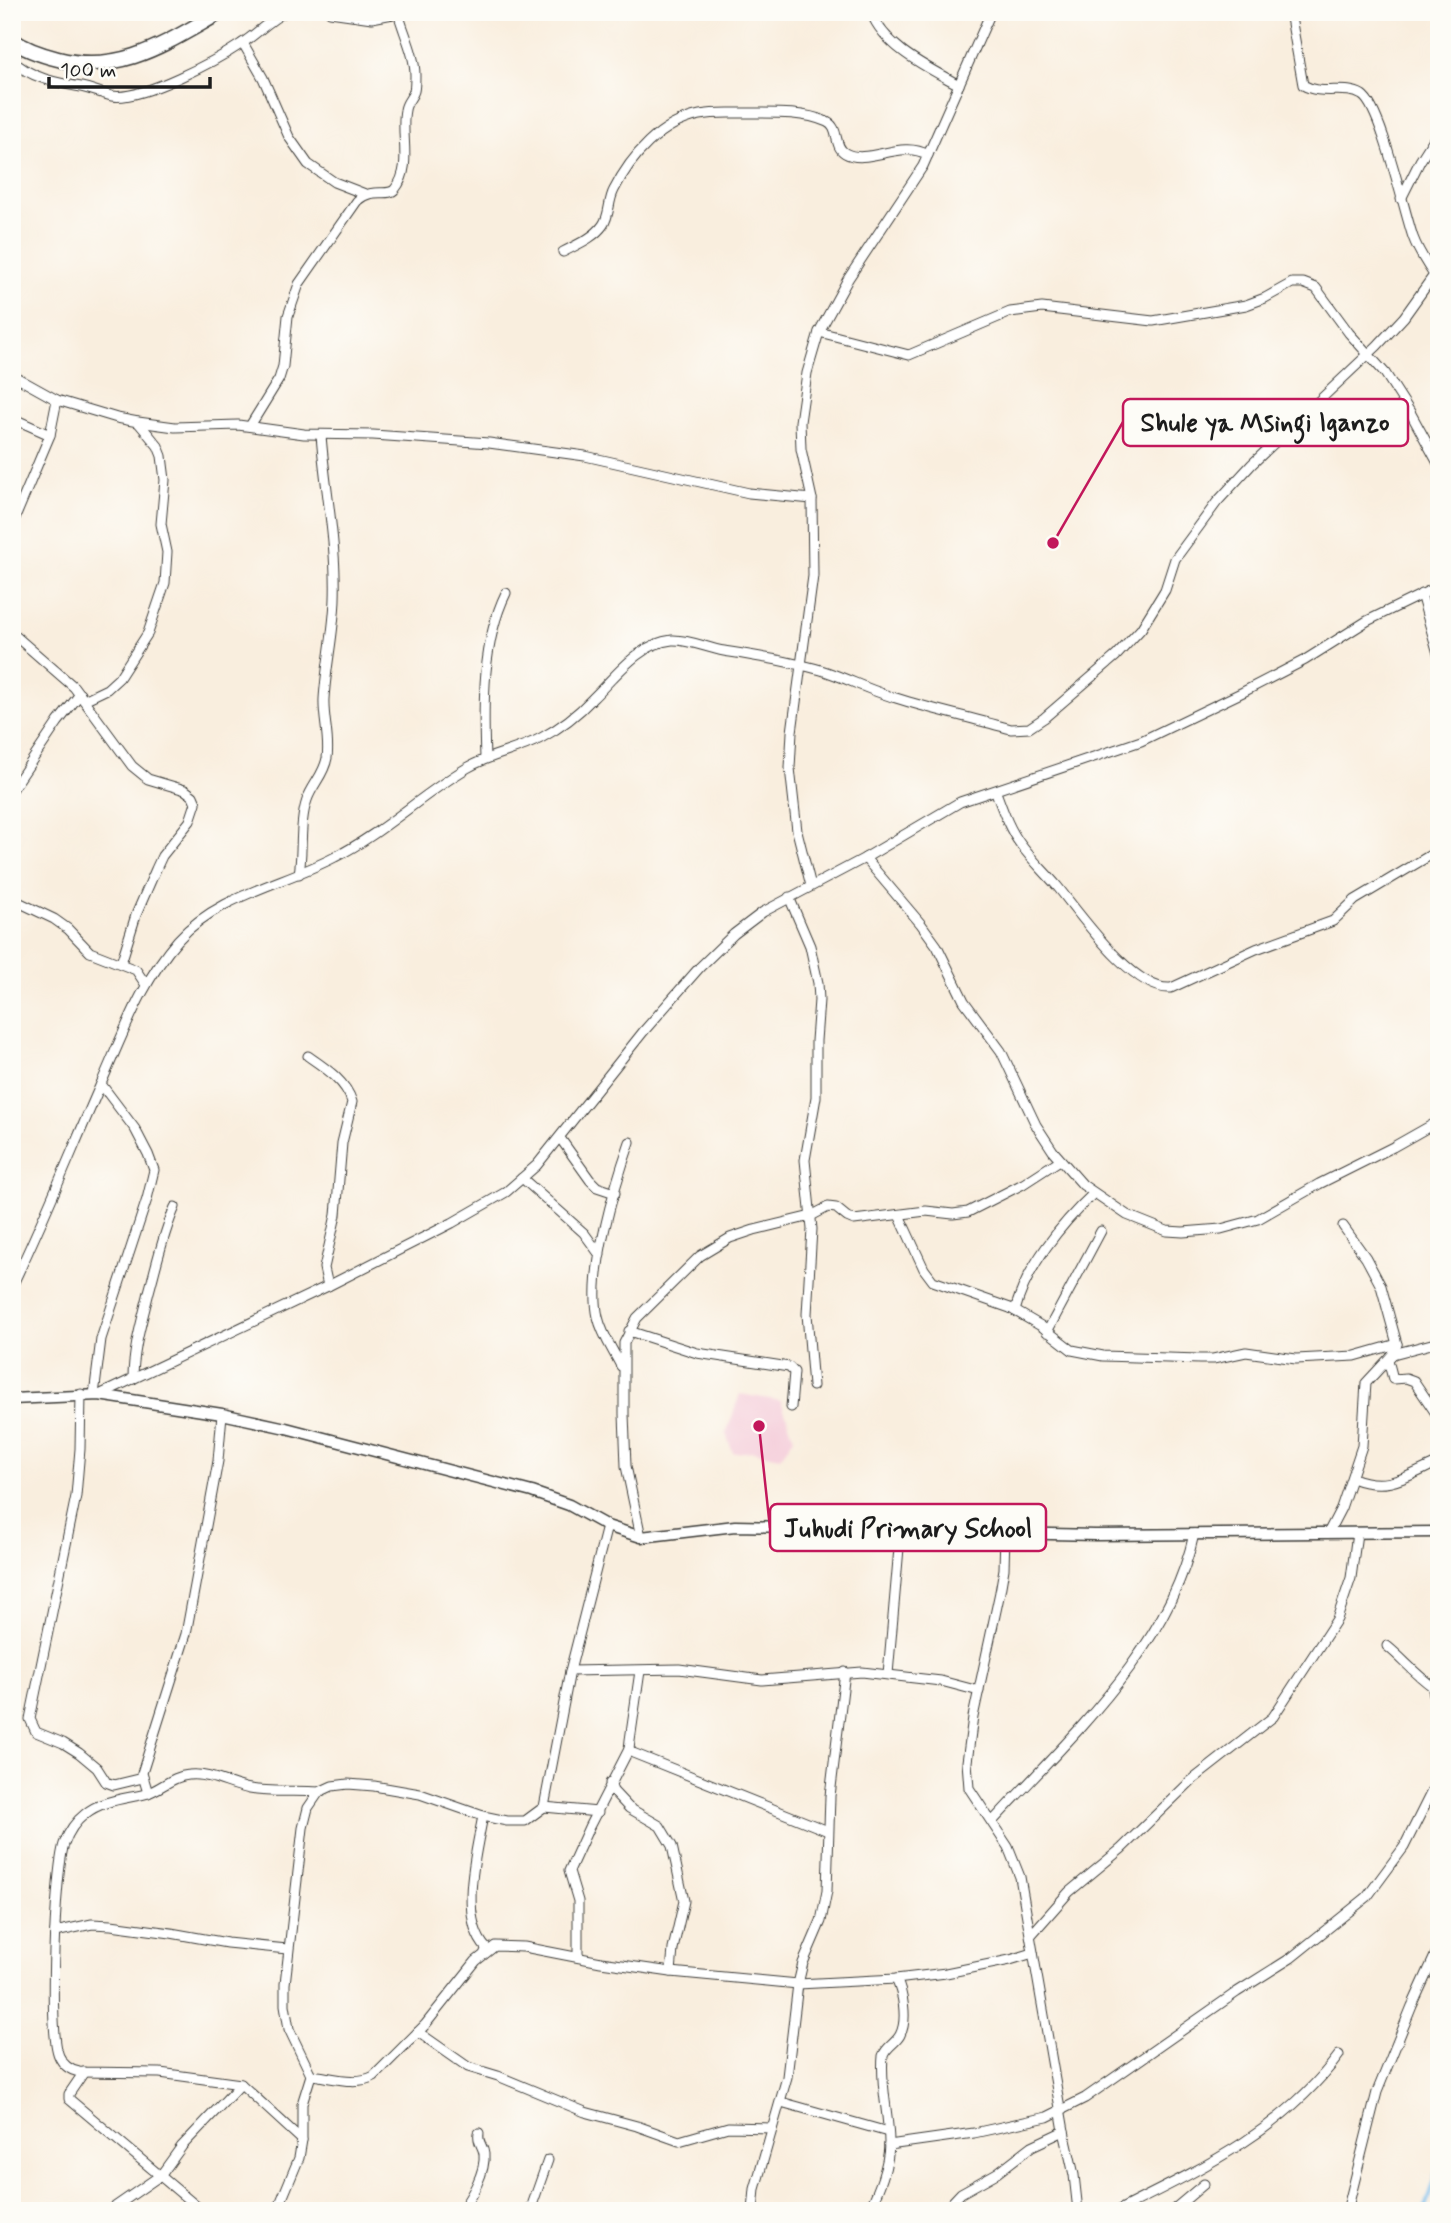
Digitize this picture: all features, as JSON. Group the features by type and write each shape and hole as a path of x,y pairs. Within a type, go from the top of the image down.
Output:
{"highway":[{"path":"12,40 32,51 92,65 135,57 221,12"}],"street":[{"path":"12,60 30,73 47,80 112,96 124,96 186,75 243,43 261,27 285,12"},
{"path":"243,43 263,78 289,137 308,164 334,182 365,194 394,191 401,176 405,145 405,108 414,91 415,73 398,13 372,18 330,12"},
{"path":"871,12 874,21 903,51 959,85"},
{"path":"811,886 797,831 790,768 813,576 812,499 801,449 800,422 807,373 819,332 867,247 910,187 928,155 991,12"},
{"path":"12,1286 36,1239 78,1134 146,985 180,938 200,920 247,895 351,849 437,786 485,758 531,743 558,728 591,701 636,656 654,645 672,640 682,641 801,664 844,677 911,703 1011,729 1030,728 1116,656 1141,629 1165,590 1175,559 1217,502 1252,464 1404,317 1437,275 1420,253 1401,199 1385,140 1374,113 1363,96 1314,90 1303,85 1290,12"},
{"path":"563,252 595,234 603,225 612,194 626,167 643,146 675,124 697,115 771,113 811,118 831,124 835,129 839,147 849,154 866,155 910,148 928,155"},
{"path":"1401,199 1439,131"},
{"path":"250,426 279,379 283,366 288,316 299,284 333,233 365,194"},
{"path":"819,332 909,355 1010,313 1026,309 1042,308 1153,321 1245,305 1292,284 1303,283 1316,288 1398,392 1439,465"},
{"path":"12,375 57,400 138,422 176,427 250,426 321,435 437,438 521,447 585,456 749,493 812,499"},
{"path":"12,525 50,435 57,400"},
{"path":"12,418 50,435"},
{"path":"12,790 58,722 82,697 114,684 148,632 165,583 167,552 161,524 165,480 162,456 158,446 138,422"},
{"path":"299,874 303,815 307,799 323,773 328,744 323,704 335,598 333,540 321,435"},
{"path":"96,1395 328,1286 485,1206 522,1178 560,1138 643,1032 700,967 748,922 789,897 865,858 960,802 1141,741 1305,660 1367,621 1439,586"},
{"path":"485,758 487,669 499,608 506,593"},
{"path":"1421,594 1439,657"},
{"path":"12,634 63,676 82,697 132,766 149,779 185,790 194,796 196,803 190,821 162,856 121,963"},
{"path":"996,792 1004,816 1021,846 1130,969 1162,989 1171,988 1275,941 1333,921 1355,900 1439,850"},
{"path":"865,858 933,940 964,1000 1001,1051 1036,1125 1060,1160 1094,1194 1127,1215 1167,1231 1221,1229 1258,1219 1439,1121"},
{"path":"789,897 808,938 819,990 816,1097 805,1160 811,1216 807,1314 813,1386"},
{"path":"12,900 54,919 90,952 136,970 146,985"},
{"path":"307,1056 329,1071 352,1102 342,1143 336,1215 325,1259 328,1286"},
{"path":"96,1395 101,1339 147,1199 153,1170 149,1154 135,1129 101,1084"},
{"path":"560,1138 590,1180 597,1187 615,1193"},
{"path":"623,1371 598,1319 597,1289 600,1255 630,1142"},
{"path":"641,1537 626,1466 624,1343 637,1318 659,1295 713,1247 754,1230 811,1216 828,1207 836,1208 854,1220 926,1211 953,1214 968,1212 1023,1184 1060,1160"},
{"path":"522,1178 584,1233 600,1255"},
{"path":"1015,1311 1022,1288 1036,1265 1066,1223 1094,1194"},
{"path":"133,1379 140,1326 159,1253 175,1207"},
{"path":"899,1215 924,1269 933,1280 1015,1311 1072,1350 1113,1357 1213,1359 1247,1352 1303,1359 1355,1356 1397,1344"},
{"path":"1328,1533 1352,1478 1364,1433 1366,1383 1391,1357 1397,1344 1381,1286 1366,1258 1343,1226"},
{"path":"1047,1332 1101,1231"},
{"path":"629,1331 704,1354 789,1367 794,1372 791,1407"},
{"path":"1391,1357 1439,1342"},
{"path":"1391,1357 1393,1379 1406,1378 1413,1381 1439,1418"},
{"path":"81,1394 76,1496 30,1719 36,1732 79,1753 97,1768 106,1782 114,1785 143,1779"},
{"path":"12,1399 96,1395 222,1414 286,1428 532,1492 569,1506 607,1527 641,1537 735,1526 845,1528 901,1525 1005,1533 1439,1532"},
{"path":"148,1793 143,1779 143,1767 186,1634 218,1461 222,1414"},
{"path":"1352,1478 1373,1485 1386,1484 1409,1477 1439,1462"},
{"path":"888,1674 901,1525"},
{"path":"544,1807 569,1671 607,1527"},
{"path":"1005,1533 1004,1569 979,1691 967,1762 967,1778 974,1798 1015,1861 1024,1892 1078,2211"},
{"path":"1031,1935 1069,1892 1121,1849 1178,1793 1273,1717 1336,1619 1352,1578 1357,1533"},
{"path":"992,1822 1126,1674 1175,1592 1190,1555 1194,1534"},
{"path":"1387,1646 1432,1686 1439,1703"},
{"path":"569,1671 687,1670 762,1680 845,1672 888,1674 941,1681 979,1691"},
{"path":"578,1957 578,1901 569,1871 629,1749 640,1671"},
{"path":"753,2211 755,2189 789,2068 798,1984 824,1908 829,1874 828,1831 836,1738 845,1672"},
{"path":"629,1749 633,1753 828,1831"},
{"path":"302,2140 241,2084 160,2073 84,2072 68,2068 58,2054 55,2025 55,1932 60,1860 73,1826 84,1814 98,1805 148,1793 180,1776 190,1774 212,1776 251,1789 319,1792 332,1786 348,1784 374,1786 420,1794 483,1816 507,1821 525,1821 544,1807 598,1812"},
{"path":"889,2145 974,2133 1061,2112 1291,1958 1351,1912 1373,1889 1404,1847 1439,1777"},
{"path":"610,1783 629,1808 660,1826 672,1846 684,1901 673,1949 671,1972"},
{"path":"277,2211 299,2158 302,2104 311,2075 289,2029 285,1984 303,1828 308,1808 319,1792"},
{"path":"483,1816 471,1903 475,1933 487,1949 485,1952"},
{"path":"55,1932 92,1924 111,1925 287,1949"},
{"path":"311,2075 368,2079 418,2032 485,1952 495,1947 512,1946 671,1972 798,1984 896,1979 959,1971 1033,1953"},
{"path":"1347,2211 1377,2092 1439,1947"},
{"path":"869,2211 884,2169 889,2145 884,2106 883,2056 886,2049 899,2037 903,2024 901,1994 896,1979"},
{"path":"418,2032 468,2067 498,2076 585,2112 637,2126 678,2141 728,2127 772,2128"},
{"path":"1117,2211 1207,2166 1254,2136 1298,2103 1339,2055"},
{"path":"84,2072 69,2094 69,2099 202,2211"},
{"path":"109,2211 161,2175 182,2146 241,2084"},
{"path":"780,2102 888,2132"},
{"path":"944,2211 961,2193 997,2174 1032,2146 1064,2131"},
{"path":"461,2211 470,2198 482,2168 484,2153 479,2143 479,2133"},
{"path":"530,2211 548,2160"},
{"path":"1172,2211 1204,2185"}],"shaded area":[{"path":"740,1394 781,1401 794,1438 780,1457 753,1451 733,1453 726,1434"}],"waterway":[{"path":"1424,2211 1439,2163"},
{"path":"12,2176 18,2211"}],"place":[{"name":"Shule ya Msingi Iganzo","path":"1053,543"},
{"name":"Juhudi Primary School","path":"759,1426"}]}
